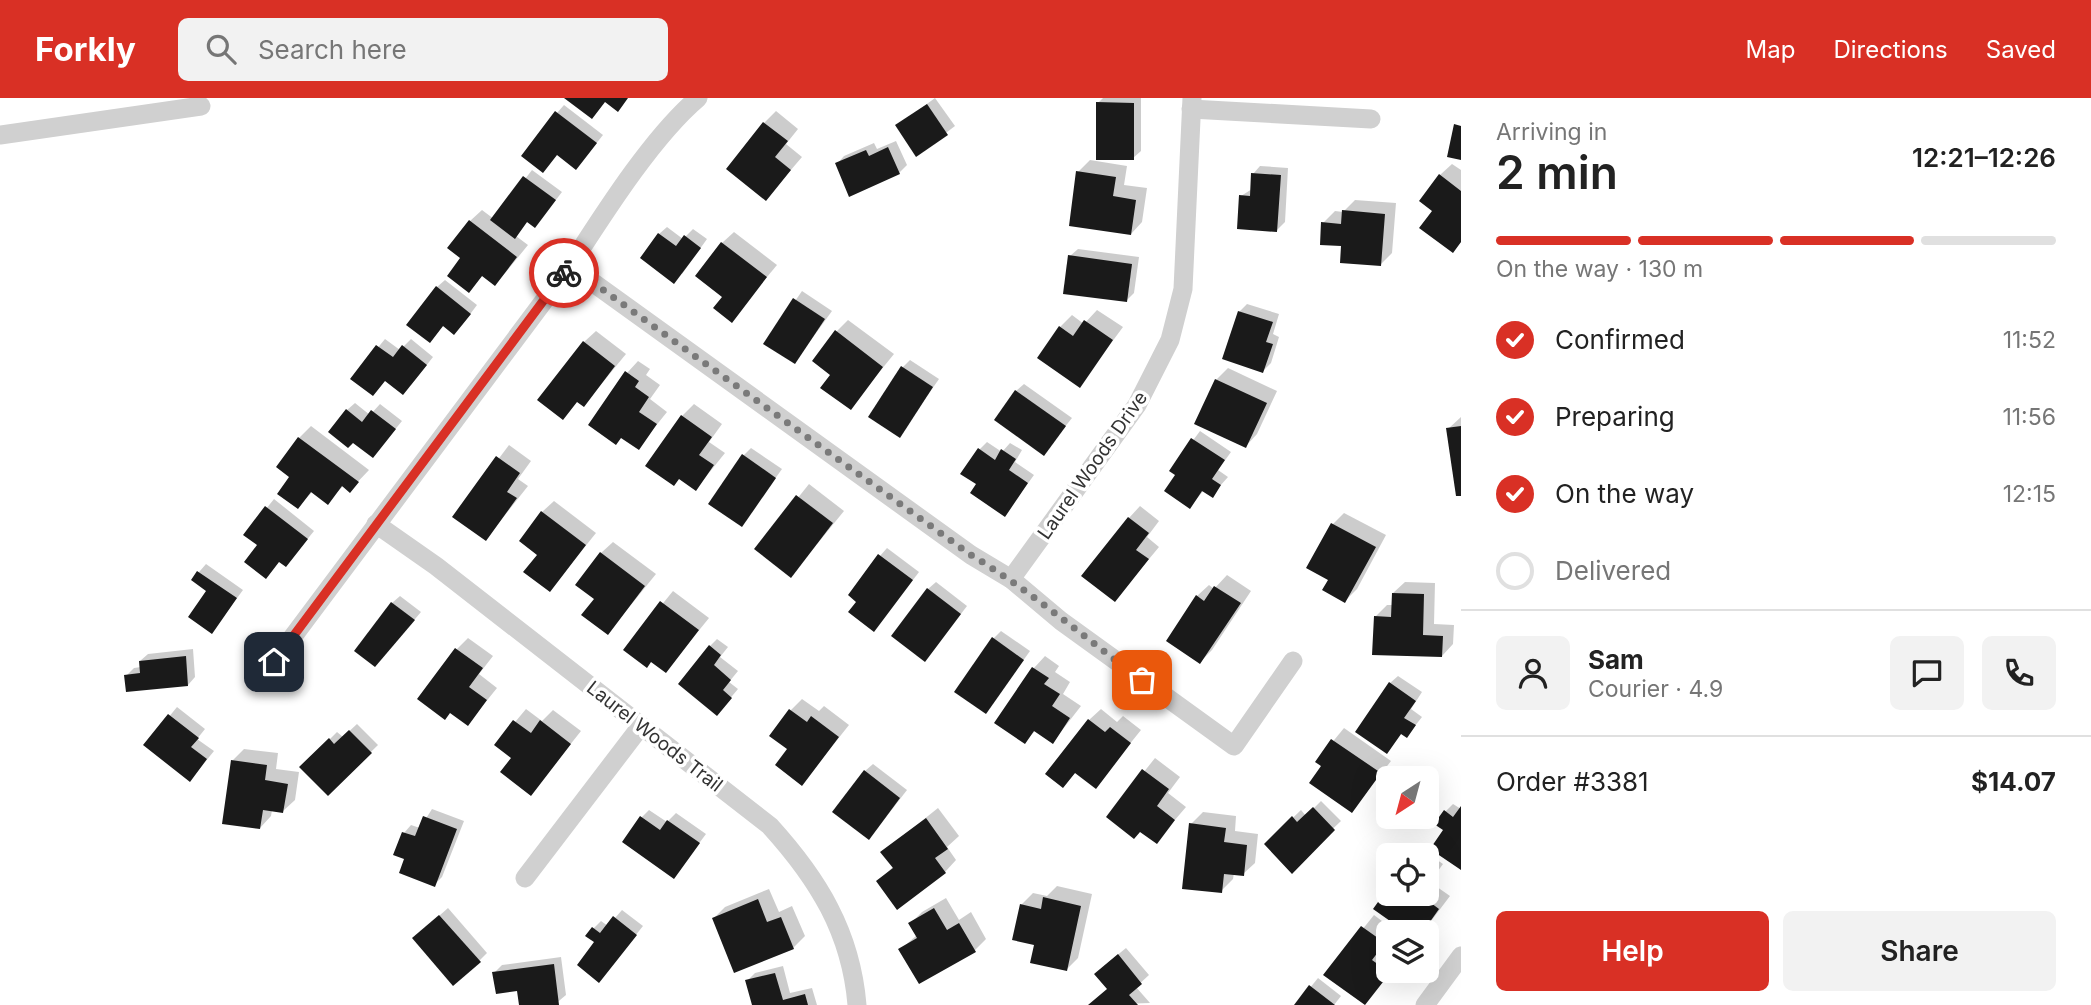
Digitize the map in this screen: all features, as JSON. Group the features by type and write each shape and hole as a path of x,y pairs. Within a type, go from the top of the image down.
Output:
{"street":[{"path":"259,682 570,266 674,121 698,98"},
{"path":"1191,104 1371,119"},
{"name":"Laurel Woods Drive","path":"1011,579 1137,405 1170,340 1183,289 1191,104"},
{"path":"0,135 201,106"},
{"path":"570,266 960,547 1011,579 1061,621 1234,746 1293,661"},
{"name":"Laurel Woods Trail","path":"376,524 436,566 770,826 802,861 836,916 849,949 858,1005"},
{"path":"525,878 641,726"},
{"path":"1425,1005 1461,956"}],"building":[{"path":"564,98 628,98 618,112 605,102 592,119"},
{"path":"1096,102 1134,103 1134,160 1096,160"},
{"path":"927,104 948,135 916,157 895,125"},
{"path":"555,111 597,143 576,170 557,155 543,173 521,156"},
{"path":"763,122 788,141 775,157 791,170 766,201 726,169"},
{"path":"1454,124 1461,126 1461,160 1447,157"},
{"path":"888,147 900,174 849,197 835,163 866,150 869,156"},
{"path":"1076,171 1116,177 1113,196 1136,200 1131,235 1069,226"},
{"path":"1251,173 1281,175 1277,232 1237,229 1239,195 1250,196"},
{"path":"1439,174 1461,191 1461,242 1453,253 1419,228 1432,211 1419,201"},
{"path":"523,176 556,200 535,228 527,222 515,239 490,220"},
{"path":"1342,210 1385,214 1381,266 1340,263 1341,246 1320,245 1321,222 1341,224"},
{"path":"469,220 517,257 495,286 482,276 469,293 447,276 460,258 447,248"},
{"path":"658,233 676,246 684,235 701,248 674,284 640,258"},
{"path":"721,242 767,277 732,323 713,308 722,297 695,276"},
{"path":"1068,255 1132,264 1127,302 1063,294"},
{"path":"436,286 471,314 454,335 443,326 430,343 406,325"},
{"path":"793,298 825,319 795,364 763,344"},
{"path":"1238,311 1273,322 1266,342 1273,344 1263,373 1222,359"},
{"path":"1084,320 1113,340 1080,388 1037,358 1059,326 1073,336"},
{"path":"835,330 883,367 851,410 820,388 830,375 812,361"},
{"path":"583,341 615,366 584,407 577,402 563,420 537,400"},
{"path":"376,345 393,357 402,345 427,365 403,395 385,381 373,396 350,379"},
{"path":"901,366 933,387 900,438 868,417"},
{"path":"625,371 639,381 635,387 649,397 639,412 657,424 639,450 621,438 616,445 588,425"},
{"path":"1215,379 1267,403 1246,448 1194,424"},
{"path":"1015,390 1066,426 1044,456 994,420"},
{"path":"346,409 362,422 371,410 396,429 373,458 353,443 348,448 328,432"},
{"path":"681,415 712,437 699,455 714,465 696,491 679,479 674,486 645,466"},
{"path":"1461,426 1461,496 1456,496 1446,428"},
{"path":"298,437 359,482 350,493 342,486 328,505 311,492 298,509 277,494 289,477 276,467"},
{"path":"1191,438 1225,460 1212,479 1221,485 1213,498 1202,491 1190,509 1164,491 1175,475 1169,471"},
{"path":"978,448 995,460 1001,449 1016,459 1009,470 1028,483 1005,517 970,493 976,484 960,474"},
{"path":"742,454 776,478 742,527 708,504"},
{"path":"496,456 520,473 507,492 517,498 486,541 452,517"},
{"path":"796,495 833,523 791,578 754,549"},
{"path":"265,506 308,539 286,567 279,562 266,579 244,562 257,545 243,535"},
{"path":"541,511 586,545 550,592 523,572 537,555 519,541"},
{"path":"1128,517 1149,533 1136,550 1149,559 1115,602 1081,576"},
{"path":"1331,523 1376,547 1345,603 1322,590 1328,580 1306,568"},
{"path":"600,552 645,586 608,635 581,615 594,599 575,585"},
{"path":"878,554 913,580 874,632 848,612 856,602 848,595"},
{"path":"197,571 237,598 212,634 188,617 206,591 191,580"},
{"path":"1214,586 1241,603 1200,664 1166,641 1196,595 1204,601"},
{"path":"927,588 961,614 925,662 891,636"},
{"path":"1392,593 1424,594 1423,635 1443,636 1442,657 1372,655 1374,616 1391,617"},
{"path":"660,601 699,630 666,673 651,662 647,668 623,650"},
{"path":"391,602 415,620 375,667 354,651"},
{"path":"992,637 1024,660 986,714 954,692"},
{"path":"709,645 721,655 714,665 731,680 723,690 732,698 717,716 678,684"},
{"path":"455,648 483,668 469,687 487,700 468,726 450,713 445,720 417,699"},
{"path":"186,656 188,686 126,692 124,675 140,673 139,661"},
{"path":"1032,667 1049,678 1044,684 1060,694 1052,706 1070,718 1053,744 1034,731 1025,744 994,723"},
{"path":"1389,682 1416,701 1404,718 1416,725 1407,738 1401,734 1387,754 1355,732"},
{"path":"789,709 807,722 811,716 839,737 802,786 775,765 787,749 769,736"},
{"path":"168,714 199,738 191,747 207,759 190,782 143,745"},
{"path":"1088,719 1105,732 1110,727 1131,743 1096,789 1075,773 1063,788 1045,774"},
{"path":"513,720 531,733 540,720 571,744 531,796 500,772 511,758 494,745"},
{"path":"349,730 372,753 328,796 299,767 329,738 334,744"},
{"path":"1331,739 1376,770 1376,780 1352,813 1309,783 1321,766 1315,762"},
{"path":"231,760 267,765 265,780 288,784 283,813 263,810 260,829 222,824"},
{"path":"1142,769 1169,789 1157,806 1175,820 1157,844 1140,832 1134,839 1106,817"},
{"path":"864,770 900,798 869,840 832,812"},
{"path":"1461,806 1461,870 1439,855 1439,843 1434,843 1443,830 1439,827 1439,817 1444,810 1453,817"},
{"path":"1313,807 1335,830 1292,874 1264,844 1292,816 1297,822"},
{"path":"423,816 457,829 435,887 399,873 404,859 393,855 402,832 415,836"},
{"path":"640,816 660,830 667,820 700,843 674,879 622,842"},
{"path":"926,818 948,849 935,858 946,873 897,910 876,881 893,868 880,852"},
{"path":"1189,823 1226,828 1224,842 1247,845 1244,876 1224,874 1222,893 1182,889"},
{"path":"1043,897 1081,906 1067,971 1030,963 1034,945 1012,940 1020,904 1041,909"},
{"path":"758,899 767,922 781,917 794,949 734,973 712,918"},
{"path":"1376,905 1435,906 1439,909 1431,920 1389,920 1373,909"},
{"path":"934,908 947,930 959,923 976,952 919,984 898,949 917,938 908,923"},
{"path":"439,915 481,962 453,986 412,938"},
{"path":"613,916 637,935 599,983 577,965 594,942 585,936 592,927 600,933"},
{"path":"1361,926 1376,937 1376,955 1372,960 1376,963 1376,983 1382,983 1365,1005 1323,975"},
{"path":"1118,954 1142,984 1129,995 1138,1005 1088,1005 1107,989 1094,974"},
{"path":"554,964 559,1005 519,1005 517,991 496,994 492,972"},
{"path":"775,973 783,1000 805,994 808,1005 752,1005 745,980"},
{"path":"1309,985 1335,1005 1294,1005"}],"way so far":[{"path":"564,273 570,266 971,555 1011,579 1061,621 1142,680"}],"route":[{"path":"274,662 564,273"}]}
